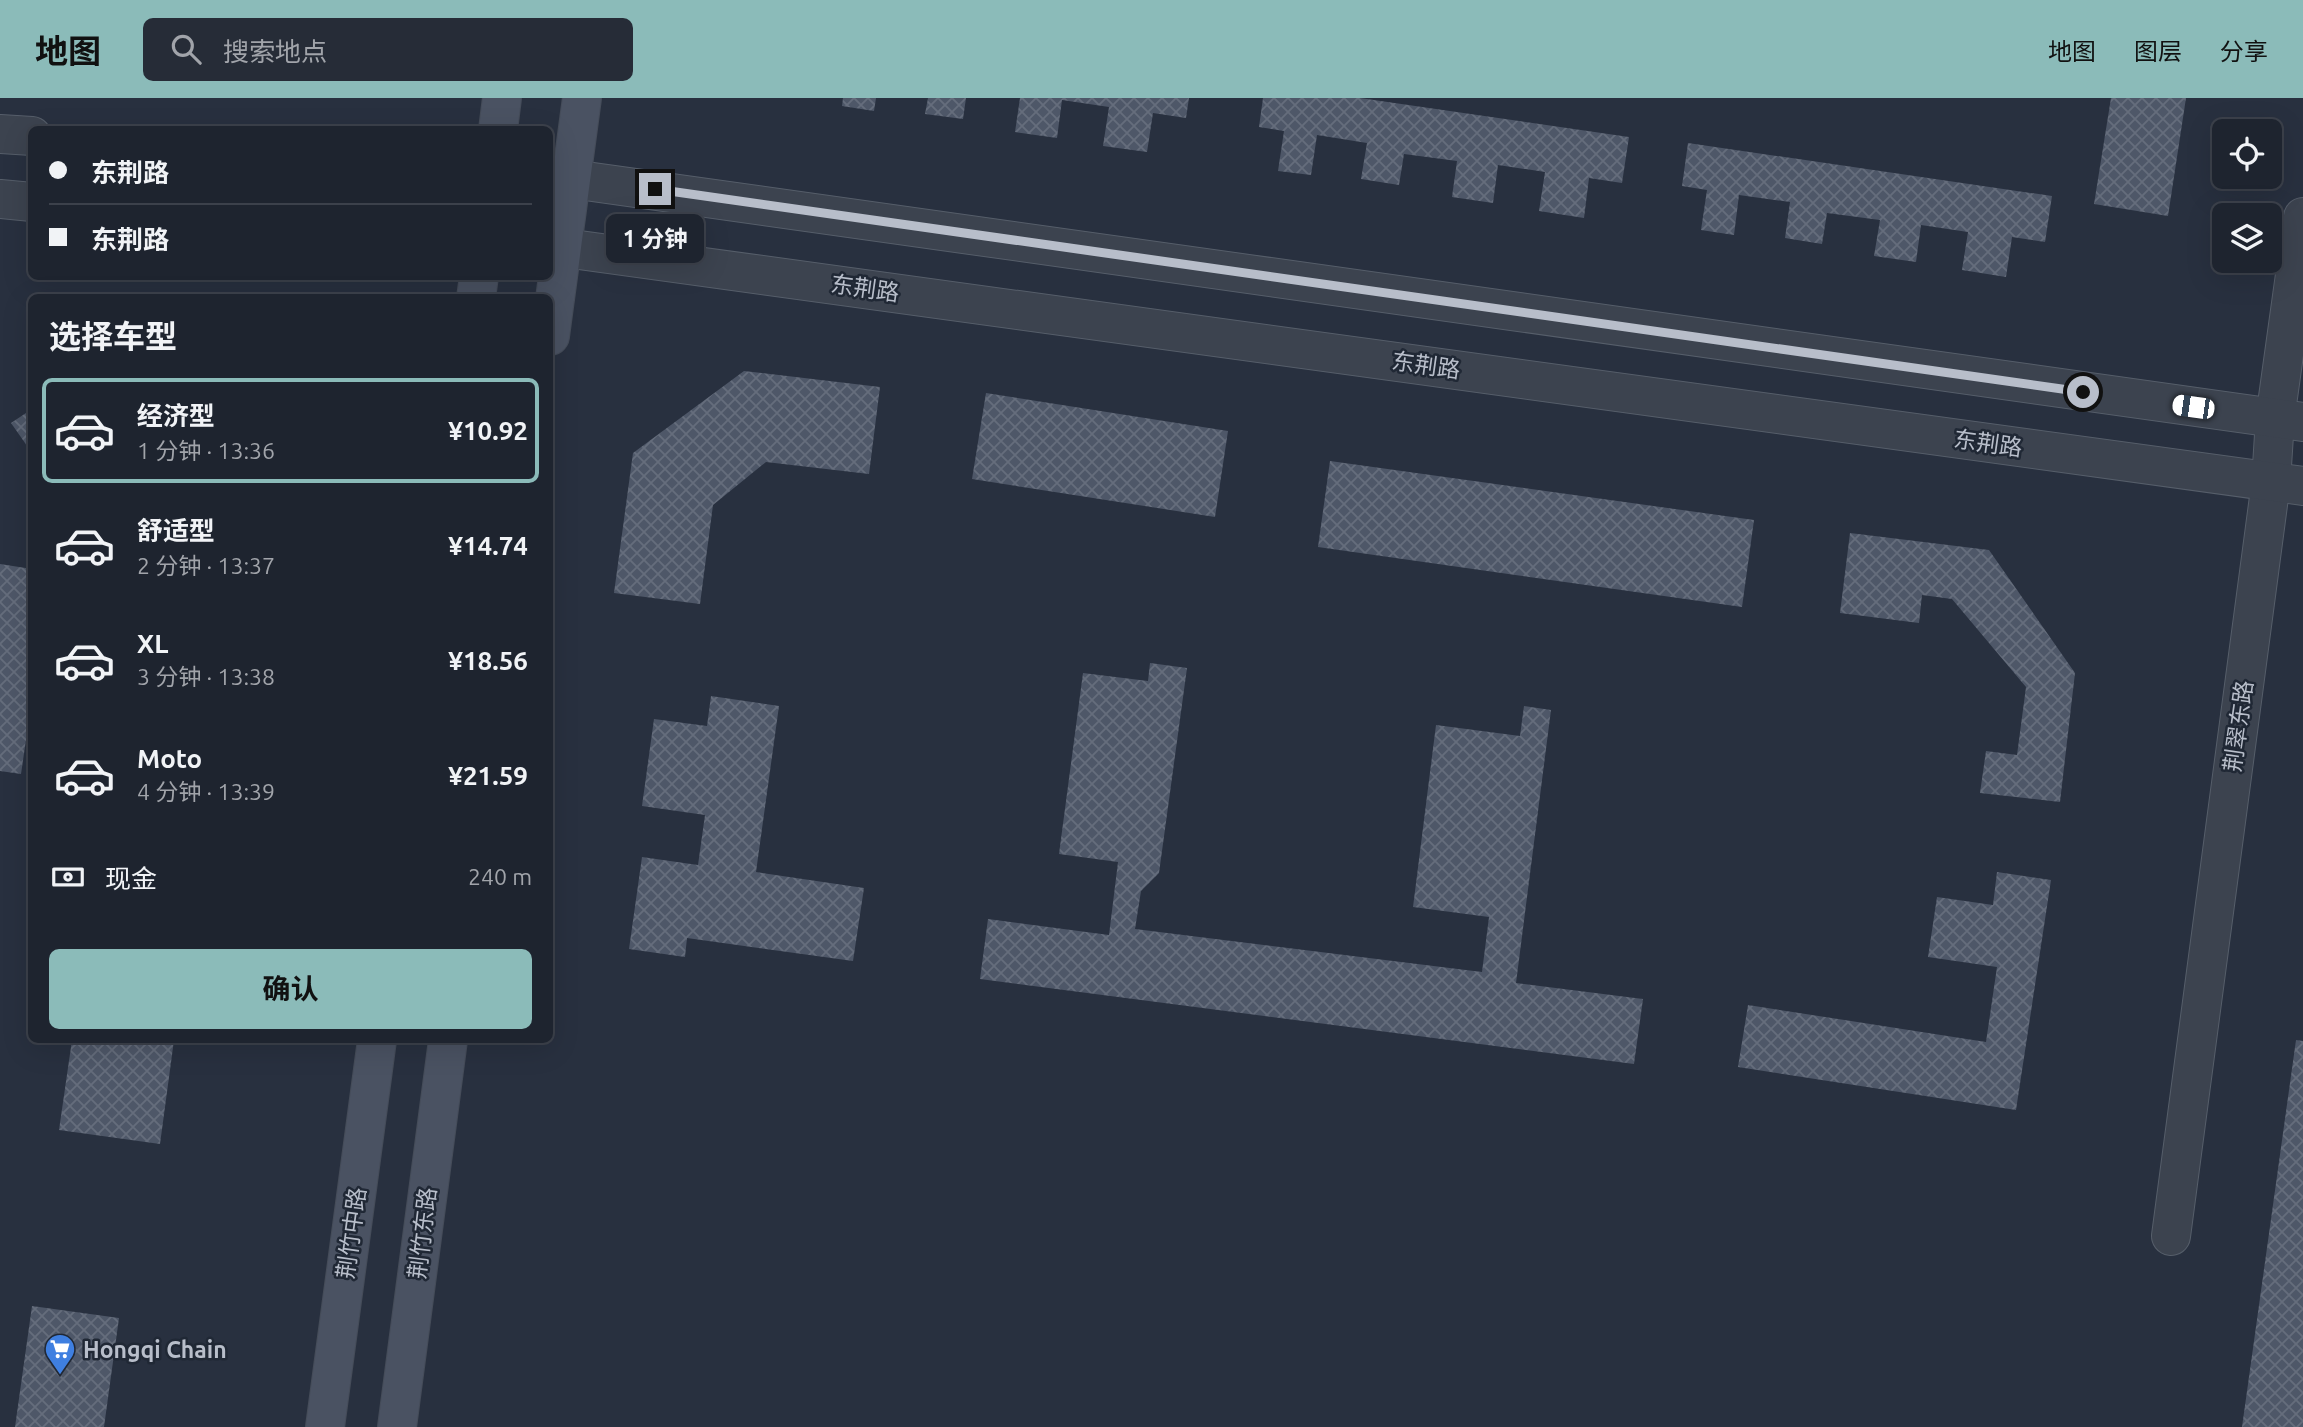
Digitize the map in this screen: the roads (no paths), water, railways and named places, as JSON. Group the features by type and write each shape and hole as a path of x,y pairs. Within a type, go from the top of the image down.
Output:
{"main road":[{"path":"498,126 502,98"},
{"path":"553,294 561,177 582,98"},
{"name":"荆竹中路","path":"325,1427 377,1043"},
{"name":"荆竹东路","path":"397,1427 448,1043"}],"street":[{"path":"0,134 28,136"},
{"path":"561,177 2289,421"},
{"path":"0,199 28,202"},
{"name":"荆翠东路","path":"2171,1236 2287,484 2303,217"},
{"name":"东荆路","path":"556,246 2287,484"}],"place":[{"name":"Hongqi Chain","path":"60,1376"}]}
